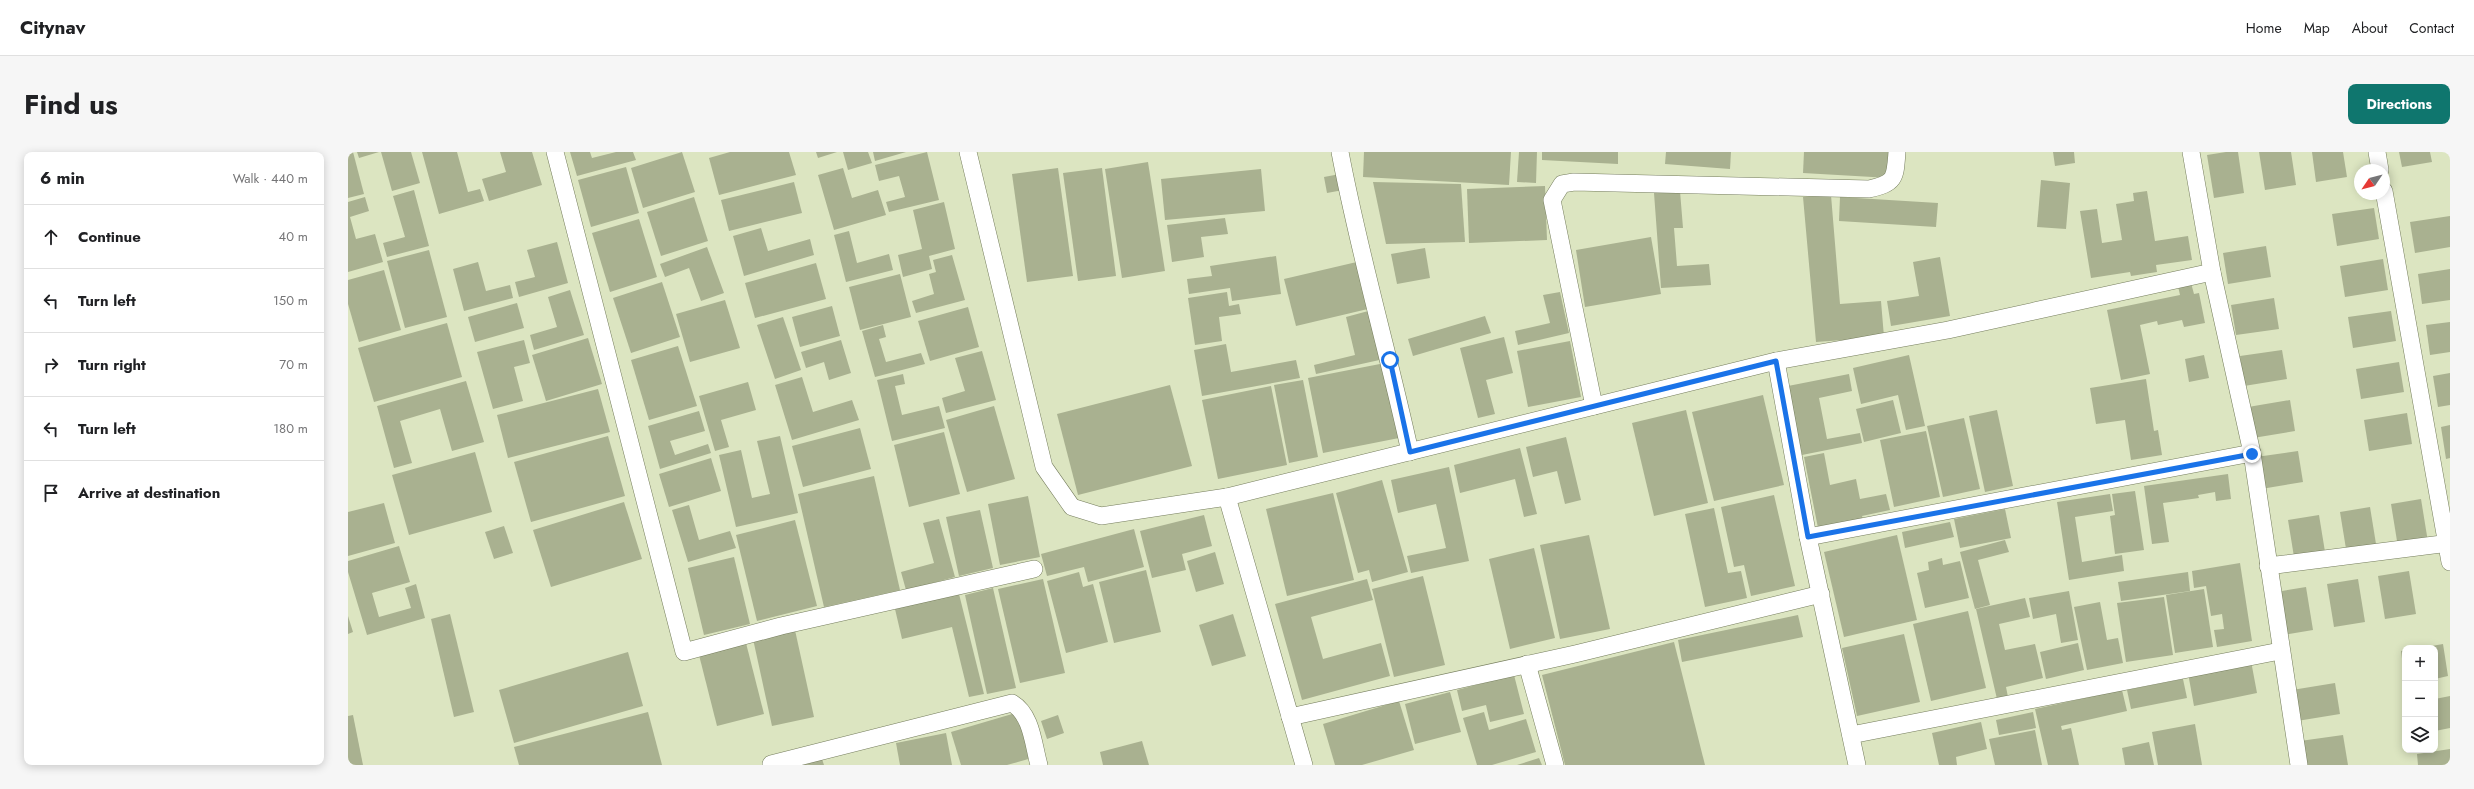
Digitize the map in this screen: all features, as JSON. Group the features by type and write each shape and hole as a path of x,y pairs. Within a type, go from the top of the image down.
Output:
{"street":[{"path":"555,152 684,652 781,626 1034,569"},
{"path":"968,152 1044,467 1072,507 1101,516 1227,497 1776,361 1948,330 2212,272"},
{"path":"1340,152 1353,224 1390,360 1410,452"},
{"path":"1594,406 1552,200 1562,184 1574,182 1869,190 1886,186 1895,176 1897,152"},
{"path":"2191,152 2212,272 2252,454 2280,651 2299,765"},
{"path":"2377,152 2379,164"},
{"path":"2385,200 2449,544 2450,562"},
{"path":"1776,361 1808,537 1857,765"},
{"path":"1808,537 2252,454"},
{"path":"1227,497 1304,765"},
{"path":"2268,566 2449,544"},
{"path":"1290,718 1528,664 1821,594"},
{"path":"1851,735 2280,651"},
{"path":"1528,664 1554,765"},
{"path":"771,764 1012,703 1022,710 1026,718 1039,765"}],"building":[{"path":"348,152 353,152 364,194 348,198"},
{"path":"357,152 379,152 359,158"},
{"path":"381,152 411,152 420,183 392,191"},
{"path":"422,152 457,152 468,192 480,189 484,201 439,214"},
{"path":"500,152 532,152 542,185 489,201 482,179 506,172"},
{"path":"570,152 590,152 592,158 616,152 633,152 636,160 577,176"},
{"path":"682,152 695,192 643,208 631,168"},
{"path":"730,152 789,152 796,175 719,195 709,158"},
{"path":"816,152 837,152 818,158"},
{"path":"843,152 868,152 872,163 848,170"},
{"path":"873,152 906,152 875,161"},
{"path":"927,152 939,200 889,212 886,202 905,197 899,176 879,181 875,165"},
{"path":"1364,152 1511,152 1509,185 1363,177"},
{"path":"1519,152 1537,152 1536,183 1517,182"},
{"path":"1542,152 1618,152 1618,164 1542,160"},
{"path":"1666,152 1731,152 1730,169 1665,164"},
{"path":"1804,152 1891,152 1890,178 1803,173"},
{"path":"2053,152 2074,152 2075,163 2055,166"},
{"path":"2238,152 2244,193 2214,198 2207,155"},
{"path":"2259,152 2291,152 2296,185 2265,190"},
{"path":"2312,152 2343,152 2347,177 2316,182"},
{"path":"2399,152 2430,152 2432,162 2402,167"},
{"path":"1148,162 1165,271 1122,278 1105,169"},
{"path":"626,167 639,213 591,227 578,180"},
{"path":"843,168 852,198 878,190 886,215 834,230 818,175"},
{"path":"1058,168 1073,276 1027,282 1012,174"},
{"path":"1102,168 1116,276 1078,281 1063,173"},
{"path":"1261,169 1265,211 1165,220 1161,179"},
{"path":"1340,174 1343,190 1327,193 1324,177"},
{"path":"2041,180 2070,183 2066,229 2037,227"},
{"path":"794,182 802,213 729,231 721,200"},
{"path":"1373,182 1461,184 1465,242 1386,244"},
{"path":"1545,186 1547,240 1469,243 1467,189"},
{"path":"414,190 429,246 387,257 383,243 405,237 393,196"},
{"path":"1680,191 1683,228 1674,228 1677,266 1709,264 1711,285 1661,288 1654,193"},
{"path":"2147,191 2155,241 2188,236 2192,260 2156,265 2157,272 2131,276 2130,272 2091,278 2080,211 2097,209 2102,243 2122,240 2116,204 2134,201 2133,193"},
{"path":"1831,195 1840,304 1881,301 1884,337 1816,342 1803,197"},
{"path":"365,197 369,211 350,217 356,239 375,234 383,262 348,272 348,202"},
{"path":"694,197 708,241 661,256 647,212"},
{"path":"1840,197 1938,203 1936,227 1839,221"},
{"path":"944,202 955,249 929,256 932,269 903,277 898,255 922,249 913,210"},
{"path":"2374,208 2379,239 2337,246 2332,214"},
{"path":"2450,216 2450,247 2415,253 2410,222"},
{"path":"1225,218 1228,234 1201,237 1204,257 1172,262 1167,225"},
{"path":"639,219 657,277 610,292 592,233"},
{"path":"761,228 768,251 810,239 814,255 744,276 733,236"},
{"path":"849,231 857,263 889,254 893,270 846,282 834,235"},
{"path":"1651,237 1661,294 1585,307 1576,250"},
{"path":"557,242 568,283 519,297 515,282 535,277 527,250"},
{"path":"2266,246 2271,277 2228,284 2223,253"},
{"path":"707,247 724,293 701,301 689,268 665,277 660,264"},
{"path":"1425,248 1430,278 1397,284 1391,254"},
{"path":"429,250 447,317 405,328 387,261"},
{"path":"952,255 965,300 916,313 912,301 934,294 929,274 936,272 933,260"},
{"path":"1276,256 1281,294 1232,301 1230,288 1189,294 1187,279 1212,276 1210,266"},
{"path":"1940,257 1950,316 1891,326 1887,301 1919,296 1913,262"},
{"path":"2383,259 2388,290 2345,297 2340,266"},
{"path":"1361,261 1372,308 1296,326 1284,279"},
{"path":"478,262 486,291 510,285 513,298 464,311 453,269"},
{"path":"816,263 826,299 755,318 745,283"},
{"path":"2450,269 2450,300 2422,304 2418,274"},
{"path":"384,270 401,330 359,342 348,304 348,280"},
{"path":"900,274 911,317 860,330 849,287"},
{"path":"662,282 680,337 631,353 613,298"},
{"path":"2191,283 2194,294 2199,293 2205,323 2184,327 2182,320 2158,325 2157,321 2140,325 2150,374 2121,380 2107,310 2180,295 2178,286"},
{"path":"570,290 584,335 534,350 530,335 557,327 548,297"},
{"path":"1227,292 1229,306 1239,304 1241,314 1219,317 1222,341 1195,345 1188,298"},
{"path":"1560,292 1569,333 1518,345 1515,331 1550,323 1543,295"},
{"path":"2274,298 2279,329 2236,335 2231,305"},
{"path":"725,300 740,348 690,362 676,314"},
{"path":"517,303 524,328 475,342 468,317"},
{"path":"832,306 840,336 800,347 792,317"},
{"path":"968,307 979,347 930,361 918,321"},
{"path":"1372,310 1384,359 1316,374 1314,365 1355,355 1346,317"},
{"path":"2391,311 2396,341 2353,348 2348,317"},
{"path":"1485,316 1491,333 1413,356 1408,339"},
{"path":"783,317 801,370 775,379 757,325"},
{"path":"2450,322 2450,352 2430,355 2426,325"},
{"path":"447,323 462,377 374,402 358,348"},
{"path":"883,325 886,337 879,339 886,362 921,353 925,364 875,377 862,331"},
{"path":"1504,337 1513,373 1486,380 1495,414 1478,418 1460,348"},
{"path":"588,338 602,384 546,401 532,355"},
{"path":"524,340 530,363 514,367 523,401 493,409 477,352"},
{"path":"841,340 851,373 829,380 824,362 806,368 801,352"},
{"path":"1570,341 1581,397 1528,407 1517,351"},
{"path":"1226,344 1231,372 1296,360 1300,378 1202,396 1194,350"},
{"path":"678,346 697,406 649,420 631,360"},
{"path":"2282,350 2287,379 2244,386 2240,356"},
{"path":"982,351 996,400 946,413 942,398 965,391 955,358"},
{"path":"1909,355 1925,426 1906,430 1898,395 1861,404 1853,368"},
{"path":"2204,355 2209,378 2189,382 2185,359"},
{"path":"2399,362 2404,392 2361,399 2356,369"},
{"path":"1385,363 1399,438 1323,453 1308,378"},
{"path":"2450,373 2450,405 2438,407 2433,376"},
{"path":"903,374 905,384 895,386 902,415 939,406 945,428 892,441 877,380"},
{"path":"1849,374 1852,391 1819,398 1827,439 1860,433 1862,443 1802,455 1788,386"},
{"path":"802,377 813,412 852,400 859,420 792,440 775,385"},
{"path":"2146,379 2154,431 2158,430 2162,455 2131,460 2125,420 2096,424 2090,388"},
{"path":"1303,380 1318,457 1289,463 1274,385"},
{"path":"466,381 484,442 452,451 440,409 400,421 412,463 394,468 377,406"},
{"path":"748,382 756,410 721,420 729,447 715,451 699,396"},
{"path":"1170,385 1192,466 1078,495 1057,414"},
{"path":"1271,386 1287,465 1218,479 1202,400"},
{"path":"598,389 610,432 508,458 497,415"},
{"path":"1763,395 1784,485 1714,501 1692,412"},
{"path":"1893,400 1901,433 1864,442 1856,409"},
{"path":"2290,400 2295,431 2253,438 2248,407"},
{"path":"994,406 1015,479 967,492 946,420"},
{"path":"1686,410 1708,503 1654,516 1632,423"},
{"path":"1997,410 2013,486 1985,492 1969,416"},
{"path":"699,411 705,431 670,441 675,455 708,444 711,453 660,469 648,426"},
{"path":"2407,413 2412,444 2369,451 2364,420"},
{"path":"1964,418 1980,489 1943,497 1927,426"},
{"path":"2450,425 2450,458 2446,459 2441,427"},
{"path":"860,428 871,469 803,487 792,446"},
{"path":"1926,431 1940,497 1894,507 1880,440"},
{"path":"944,432 960,494 909,507 894,445"},
{"path":"608,436 625,496 531,522 514,462"},
{"path":"780,436 798,513 736,527 719,455 741,450 752,498 770,494 757,441"},
{"path":"1566,437 1581,500 1565,504 1557,471 1533,477 1526,447"},
{"path":"1520,448 1537,514 1524,517 1515,479 1460,493 1454,465"},
{"path":"2298,451 2303,482 2261,489 2256,457"},
{"path":"475,452 492,512 409,535 392,475"},
{"path":"1824,453 1830,485 1856,479 1860,499 1886,494 1890,510 1862,516 1863,519 1818,528 1804,457"},
{"path":"711,458 721,491 669,507 659,474"},
{"path":"1449,467 1469,561 1411,573 1407,556 1446,548 1436,504 1398,513 1391,480"},
{"path":"2228,474 2231,499 2216,501 2215,492 2198,495 2199,498 2163,503 2169,542 2152,544 2144,486"},
{"path":"874,476 900,590 824,607 798,494"},
{"path":"1382,480 1408,572 1372,582 1369,570 1358,573 1336,493"},
{"path":"2135,491 2144,550 2115,554 2110,516 2115,515 2112,494"},
{"path":"1333,493 1354,580 1287,596 1266,509"},
{"path":"2110,494 2113,511 2075,517 2082,562 2122,555 2124,571 2069,580 2057,502"},
{"path":"1774,495 1795,586 1751,596 1744,565 1734,567 1721,507"},
{"path":"1028,496 1040,557 1000,565 988,504"},
{"path":"2421,499 2428,542 2398,547 2391,504"},
{"path":"624,502 642,559 551,587 533,530"},
{"path":"384,503 395,543 348,556 348,512"},
{"path":"689,505 699,540 730,531 736,548 688,562 672,510"},
{"path":"2370,507 2377,550 2347,555 2340,512"},
{"path":"1714,508 1728,573 1741,571 1747,598 1705,607 1685,514"},
{"path":"2005,509 2011,538 1960,548 1954,519"},
{"path":"980,510 993,568 959,576 946,517"},
{"path":"1204,515 1212,546 1182,554 1186,570 1152,578 1140,531"},
{"path":"2319,515 2326,558 2295,563 2288,520"},
{"path":"939,519 955,577 906,590 901,572 934,563 923,523"},
{"path":"795,520 817,606 757,621 736,535"},
{"path":"1950,522 1954,537 1905,548 1902,532"},
{"path":"504,526 513,553 494,559 485,532"},
{"path":"1134,529 1144,567 1088,582 1084,567 1047,576 1041,554"},
{"path":"1589,535 1610,629 1560,639 1540,545"},
{"path":"1897,535 1917,620 1844,637 1824,552"},
{"path":"2005,540 2009,552 1978,560 1990,605 1975,609 1960,552"},
{"path":"399,546 410,582 372,593 379,617 411,608 405,588 416,584 425,618 367,635 348,572 348,561"},
{"path":"1534,548 1555,638 1510,649 1489,559"},
{"path":"1215,552 1224,584 1196,592 1187,561"},
{"path":"734,557 750,624 704,635 688,568"},
{"path":"1942,558 1943,565 1960,561 1969,598 1925,608 1917,573 1929,570 1928,562"},
{"path":"2240,563 2252,641 2217,647 2214,630 2224,629 2222,614 2211,616 2206,586 2194,588 2192,571"},
{"path":"1146,570 1161,632 1114,643 1099,582"},
{"path":"2409,571 2416,614 2385,619 2378,576"},
{"path":"1079,572 1083,587 1093,584 1108,642 1066,653 1047,581"},
{"path":"2188,572 2190,591 2121,601 2118,582"},
{"path":"1423,576 1445,665 1394,677 1372,589"},
{"path":"1043,579 1065,673 1020,683 998,589"},
{"path":"1367,579 1373,600 1311,617 1323,659 1381,643 1390,676 1302,700 1275,604"},
{"path":"2358,579 2365,622 2334,627 2327,584"},
{"path":"2306,587 2313,630 2283,635 2276,592"},
{"path":"993,588 1016,688 987,694 965,595"},
{"path":"2204,589 2213,647 2175,653 2166,595"},
{"path":"2069,591 2078,640 2061,643 2056,614 2033,619 2029,598"},
{"path":"959,594 984,694 969,697 952,627 902,639 895,609"},
{"path":"2164,597 2173,655 2126,662 2117,603"},
{"path":"2025,598 2030,617 1999,624 2005,650 2035,644 2043,678 2006,687 2008,697 1997,699 1976,609"},
{"path":"2100,602 2107,640 2118,638 2123,663 2087,670 2074,607"},
{"path":"1968,611 1986,688 1931,701 1913,624"},
{"path":"450,614 474,712 454,717 431,619"},
{"path":"1233,614 1246,656 1212,666 1199,625"},
{"path":"1798,615 1803,637 1682,662 1678,640"},
{"path":"348,616 353,632 348,634"},
{"path":"795,630 814,717 772,726 753,639"},
{"path":"1904,634 1920,702 1857,716 1842,648"},
{"path":"1674,642 1705,765 1565,765 1542,675"},
{"path":"746,643 764,714 717,726 699,655"},
{"path":"2078,643 2084,670 2046,679 2040,652"},
{"path":"2443,644 2448,676 2438,678 2438,645"},
{"path":"628,652 643,706 514,743 499,690"},
{"path":"2251,661 2257,693 2194,706 2188,673"},
{"path":"1514,675 1524,714 1490,722 1486,705 1462,711 1457,690"},
{"path":"2183,679 2187,698 2131,709 2127,690"},
{"path":"2335,683 2340,714 2297,721 2292,690"},
{"path":"2122,690 2127,711 2061,726 2062,730 2071,728 2079,765 2048,765 2035,709"},
{"path":"1450,692 1461,732 1415,744 1405,704"},
{"path":"2450,696 2450,728 2438,730 2438,717 2438,698"},
{"path":"1399,701 1414,750 1362,765 1335,765 1323,724"},
{"path":"648,712 662,765 519,765 514,747"},
{"path":"1019,712 1032,758 1007,765 961,765 951,732"},
{"path":"1484,712 1489,730 1526,719 1536,752 1492,765 1477,765 1463,718"},
{"path":"2033,712 2036,728 1999,735 1996,720"},
{"path":"353,715 363,765 348,765 348,716"},
{"path":"1058,715 1064,733 1047,739 1041,721"},
{"path":"1981,722 1987,749 1956,757 1957,765 1939,765 1932,733"},
{"path":"2195,724 2202,765 2158,765 2152,732"},
{"path":"2035,730 2042,765 1995,765 1989,739"},
{"path":"946,733 952,765 900,765 896,743"},
{"path":"2343,735 2348,765 2304,765 2300,741"},
{"path":"1142,741 1149,765 1103,765 1100,752"},
{"path":"2149,742 2154,765 2125,765 2122,748"},
{"path":"2450,749 2450,765 2418,765 2417,754 2438,753 2438,751"},
{"path":"1539,758 1542,765 1517,765"},
{"path":"822,759 824,765 799,765"}],"route":[{"path":"1390,360 1410,452 1776,361 1808,537 2252,454"}]}
